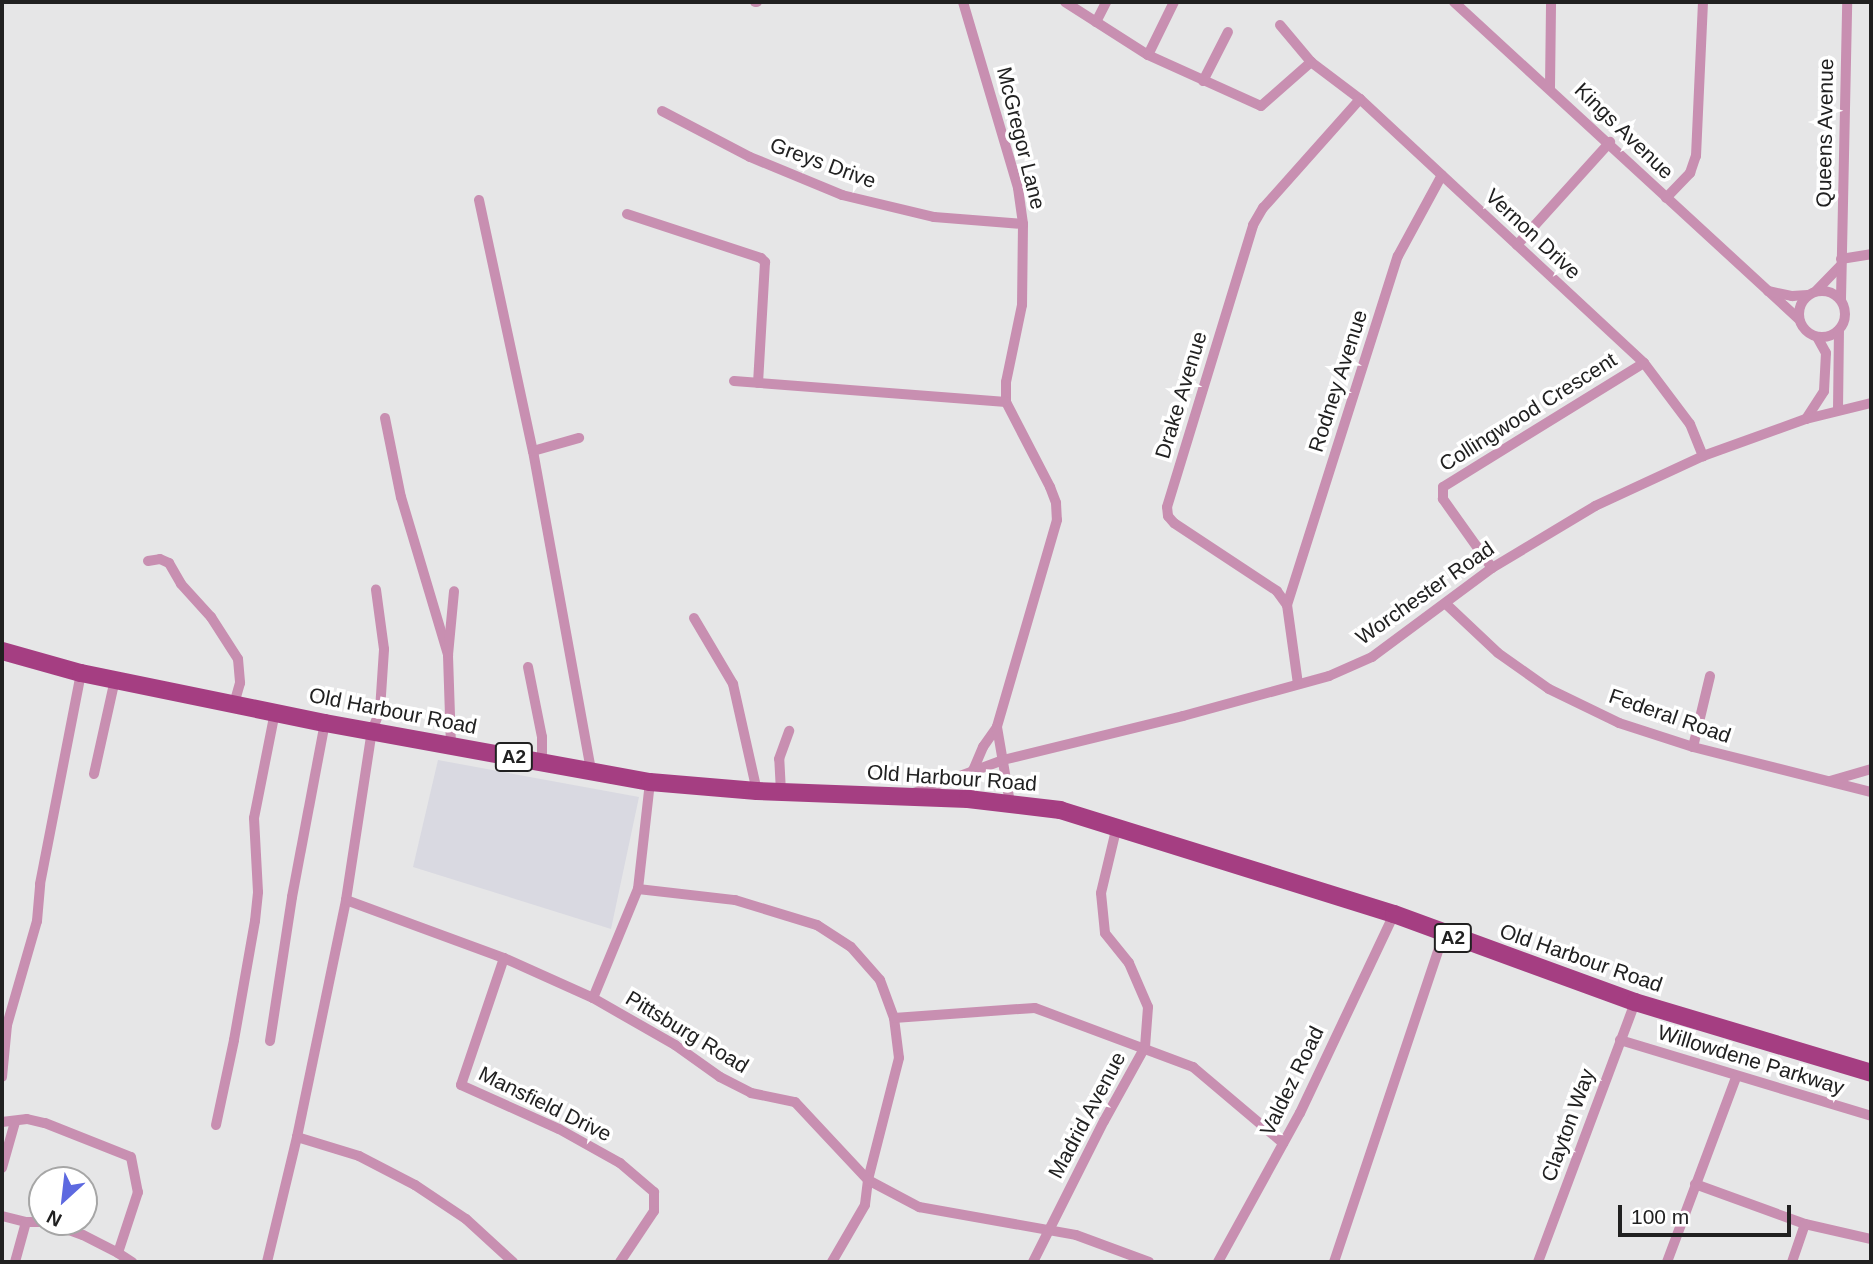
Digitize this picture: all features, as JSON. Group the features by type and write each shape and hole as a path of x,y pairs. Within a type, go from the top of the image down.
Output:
{"main road":[{"name":"Old Harbour Road","path":"2,651 81,673 326,723 650,782 757,791 968,799 1060,810 1394,914 1635,1002 1871,1073"}],"street":[{"name":"McGregor Lane","path":"963,2 1018,188 1023,224 1022,304 1006,382 1006,402"},
{"path":"1065,2 1149,55 1261,106 1311,62"},
{"path":"1096,22 1106,2"},
{"path":"1149,55 1174,2"},
{"name":"Kings Avenue","path":"1454,2 1610,142 1666,198 1799,319"},
{"path":"1550,2 1550,88"},
{"path":"1666,198 1690,173 1696,156 1703,2"},
{"name":"Queens Avenue","path":"1841,299 1847,2"},
{"name":"Vernon Drive","path":"1280,25 1311,62 1360,99 1644,363 1690,424 1703,456"},
{"path":"1203,81 1228,32"},
{"name":"Drake Avenue","path":"1287,605 1277,591 1174,523 1167,516 1167,507 1253,225 1263,208 1360,99"},
{"name":"Greys Drive","path":"662,111 750,157 842,195 934,217 1023,224"},
{"path":"1517,245 1610,142"},
{"name":"Rodney Avenue","path":"1287,605 1398,256 1442,175"},
{"path":"479,200 533,451 591,771"},
{"path":"626,214 761,258 765,262 758,383"},
{"path":"1806,419 1824,391 1826,354 1817,337 1802,327 1799,319 1802,301 1841,262 1871,254"},
{"path":"1766,290 1793,296 1834,293 1841,299 1845,319 1839,330 1838,410"},
{"path":"1817,337 1825,337 1839,330"},
{"name":"Collingwood Crescent","path":"1492,568 1443,499 1443,487 1644,363"},
{"path":"734,381 1006,402 1050,487 1056,503 1057,520 997,727 983,747 973,770 968,799"},
{"name":"Worchester Road","path":"904,797 1003,760 1183,716 1329,676 1372,657 1492,568 1595,506 1703,456 1806,419 1871,403"},
{"path":"385,418 401,497 448,654"},
{"path":"533,451 579,438"},
{"path":"148,561 160,559 169,563 181,584 211,617 238,659 240,683 234,704"},
{"path":"267,1262 297,1137 346,900 372,731 380,710 383,649 376,590"},
{"path":"451,746 448,654 454,591"},
{"name":"Federal Road","path":"1446,604 1498,653 1549,689 1619,723 1693,747 1871,792"},
{"path":"1287,605 1298,684"},
{"path":"694,618 733,684 757,791"},
{"path":"528,667 542,737 542,762"},
{"path":"2,1077 7,1025 37,921 40,884 81,673"},
{"path":"1693,747 1710,676"},
{"path":"94,774 115,679"},
{"path":"216,1125 234,1040 254,921 258,892 254,818 275,712"},
{"path":"270,1041 292,897 326,723"},
{"path":"997,727 1010,803"},
{"path":"781,792 779,760 789,731"},
{"path":"1828,782 1871,768"},
{"path":"593,998 638,889 650,782"},
{"name":"Madrid Avenue","path":"1033,1262 1145,1047 1148,1007 1129,963 1105,933 1101,893 1117,826"},
{"path":"638,889 735,900 817,925 851,947 880,980 894,1017 899,1058 868,1181 865,1205 832,1262"},
{"name":"Pittsburg Road","path":"346,900 504,958 593,998 675,1045 720,1077 751,1093 795,1102 868,1181 919,1207 1076,1235 1149,1262"},
{"name":"Valdez Road","path":"1218,1262 1283,1143 1394,914"},
{"path":"1334,1262 1444,934"},
{"name":"Mansfield Drive","path":"504,958 461,1085 559,1129 620,1163 654,1192 654,1211 620,1262"},
{"name":"Clayton Way","path":"1538,1262 1635,1002"},
{"path":"894,1017 1035,1008 1145,1047 1193,1068 1283,1143"},
{"name":"Willowdene Parkway","path":"1620,1040 1871,1116"},
{"path":"1667,1262 1736,1077"},
{"path":"2,1122 27,1119 45,1123 131,1157 138,1192 118,1253"},
{"path":"2,1168 15,1122"},
{"path":"297,1137 359,1156 415,1185 466,1219 513,1262"},
{"path":"1695,1184 1805,1224 1871,1239"},
{"path":"2,1216 26,1222 47,1222 83,1235 132,1262"},
{"path":"15,1262 26,1222"},
{"path":"1792,1262 1805,1224"}],"shaded area":[{"path":"438,760 639,797 611,929 413,867"}]}
